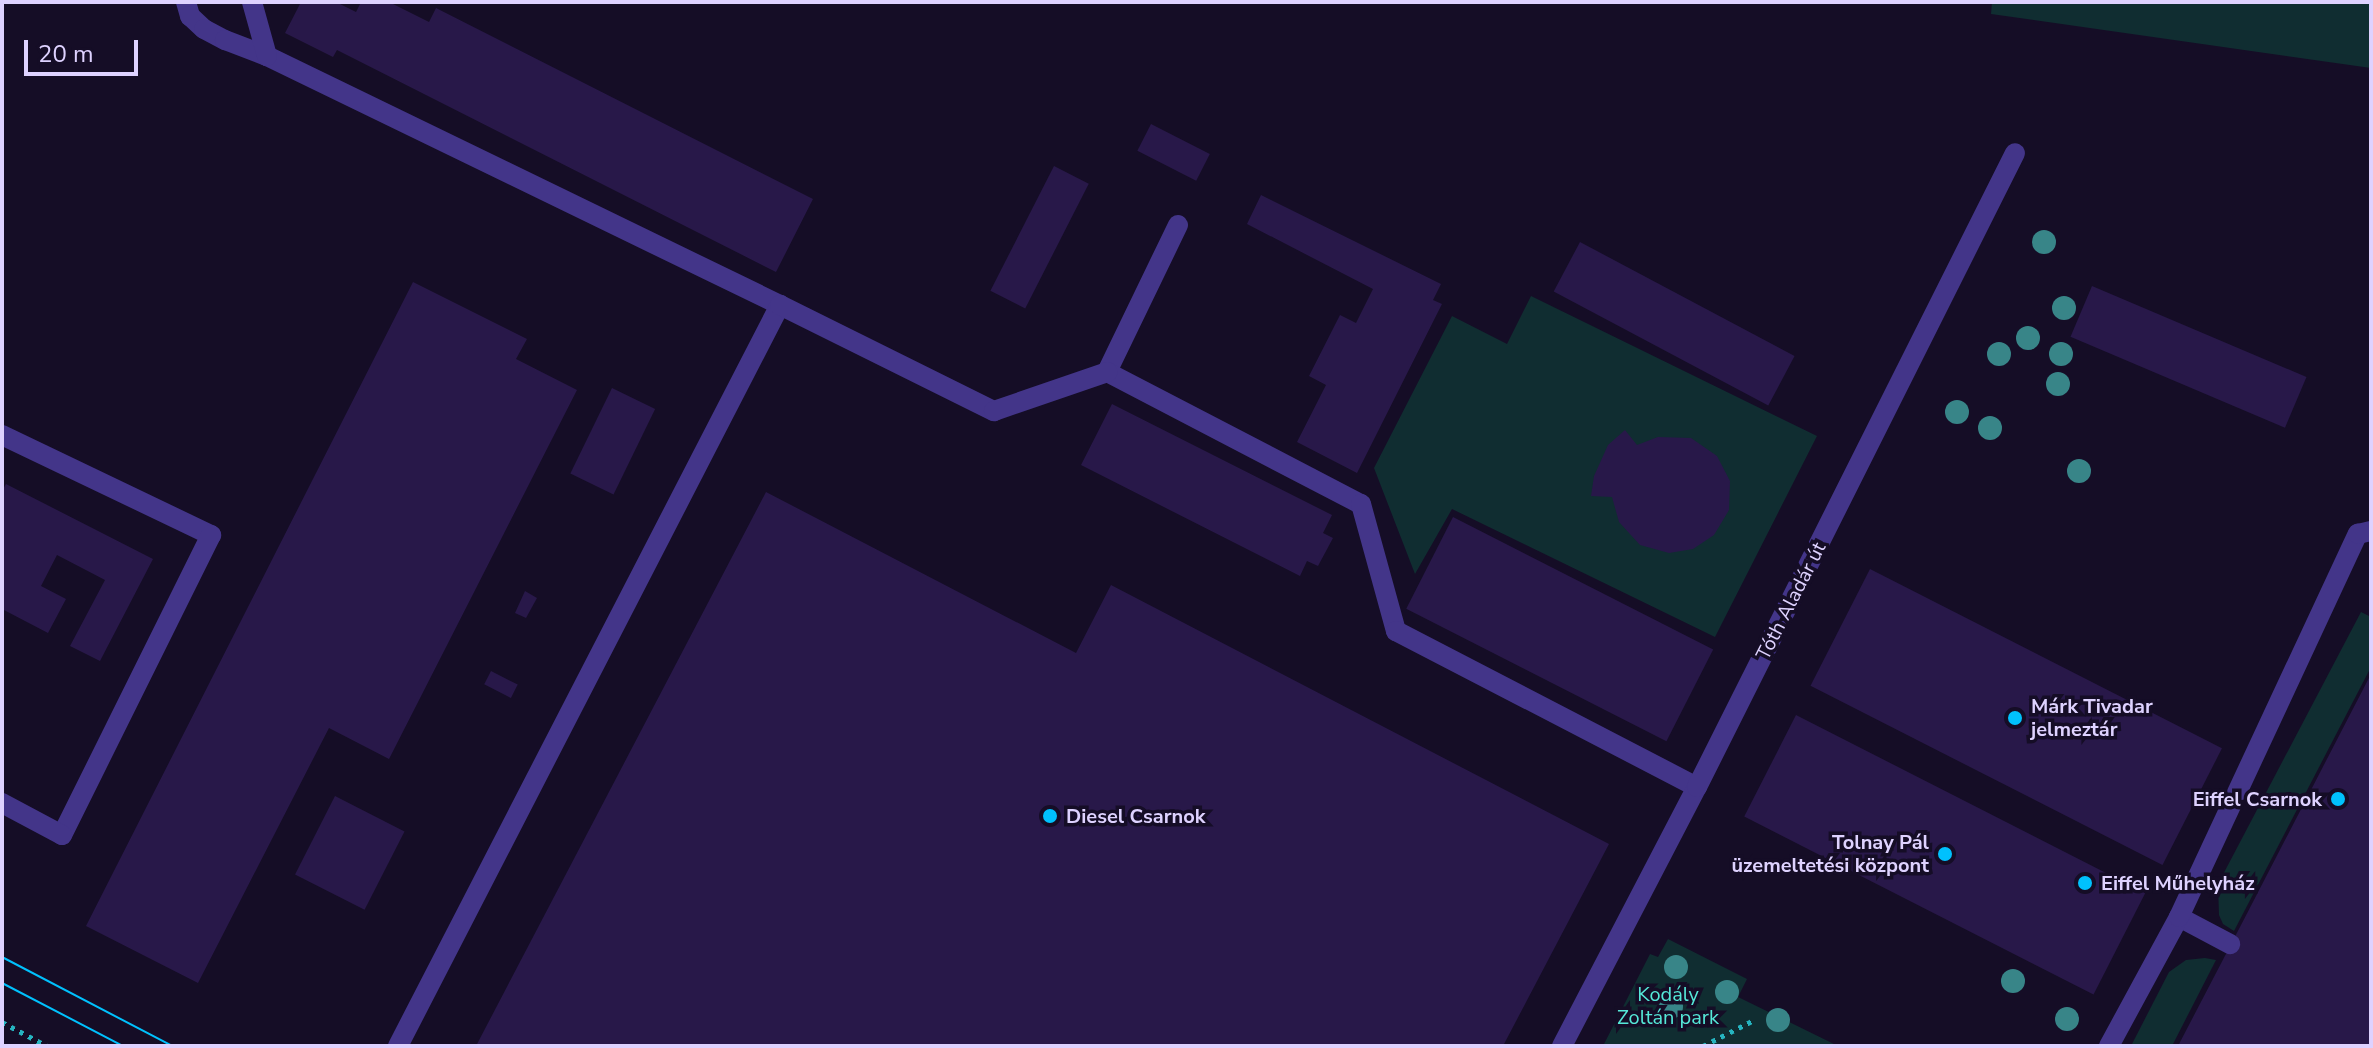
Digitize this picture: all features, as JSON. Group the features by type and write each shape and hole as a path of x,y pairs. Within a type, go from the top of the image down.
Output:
{"lane":[{"path":"186,2 190,16 204,29 267,56 994,411 1107,372 1178,225"},
{"path":"252,2 267,56"},
{"name":"Tóth Aladár út","path":"1562,1046 1697,787 2015,153"},
{"path":"398,1046 780,305"},
{"path":"1107,372 1361,504 1396,631 1697,787"},
{"path":"2,435 211,535 62,835 2,803"},
{"path":"2109,1046 2179,917 2358,534 2371,531"},
{"path":"2179,917 2230,944"}],"path":[{"path":"1703,1046 1752,1021"},
{"path":"2,1022 47,1046"}],"green space":[{"path":"1992,2 2371,2 2371,68 1991,14"},
{"path":"1531,296 1817,436 1715,637 1452,509 1415,574 1374,468 1452,316 1507,344"},
{"path":"2361,612 2371,617 2371,667 2234,931 2223,924 2219,915 2218,884"},
{"name":"Kodály Zoltán park","path":"1668,939 1747,979 1738,997 1838,1046 1603,1046 1650,954 1658,957"},
{"path":"2186,960 2216,960 2172,1046 2131,1046 2169,972"}],"building":[{"path":"301,2 336,2 356,12 361,2 389,2 429,22 436,8 813,199 776,272 337,50 333,57 285,33"},
{"path":"1151,124 1210,154 1196,181 1137,151"},
{"path":"1054,166 1089,184 1025,308 990,291"},
{"path":"1261,195 1441,284 1433,300 1442,304 1357,473 1297,442 1326,385 1309,376 1340,315 1356,323 1373,289 1247,224"},
{"path":"1580,242 1795,356 1768,406 1554,291"},
{"path":"413,282 527,339 516,359 577,390 389,759 329,728 198,983 86,926"},
{"path":"2092,286 2306,377 2285,428 2071,337"},
{"path":"612,388 655,409 613,494 570,473"},
{"path":"1112,404 1332,515 1323,533 1333,538 1318,566 1307,561 1300,576 1081,465"},
{"path":"1625,430 1637,445 1658,437 1691,438 1717,456 1730,481 1729,510 1714,535 1693,549 1669,553 1640,545 1619,522 1612,497 1591,496 1594,476 1608,445"},
{"path":"6,484 153,559 100,661 70,646 105,580 57,555 41,586 66,599 48,633 2,609 2,491"},
{"name":"Diesel Csarnok","path":"766,492 1076,653 1111,585 1609,844 1503,1046 476,1046"},
{"path":"1453,517 1713,650 1666,741 1406,609"},
{"name":"Márk Tivadar jelmeztár","path":"1870,569 2222,748 2162,865 1811,686"},
{"path":"525,591 537,598 526,618 515,613"},
{"path":"491,671 518,685 511,698 484,684"},
{"name":"Eiffel Csarnok","path":"2371,674 2371,1046 2178,1046 2240,927"},
{"name":"Tolnay Pál üzemeltetési központ","path":"1796,715 2145,893 2094,995 1744,817"},
{"path":"335,796 404,831 365,910 295,874"}],"tram line":[{"path":"2,957 172,1046"},
{"path":"2,983 123,1046"}],"place":[{"name":"Márk Tivadar jelmeztár","path":"2015,718"},
{"name":"Eiffel Csarnok","path":"2338,799"},
{"name":"Diesel Csarnok","path":"1050,816"},
{"name":"Tolnay Pál üzemeltetési központ","path":"1945,854"},
{"name":"Eiffel Műhelyház","path":"2085,883"}]}
